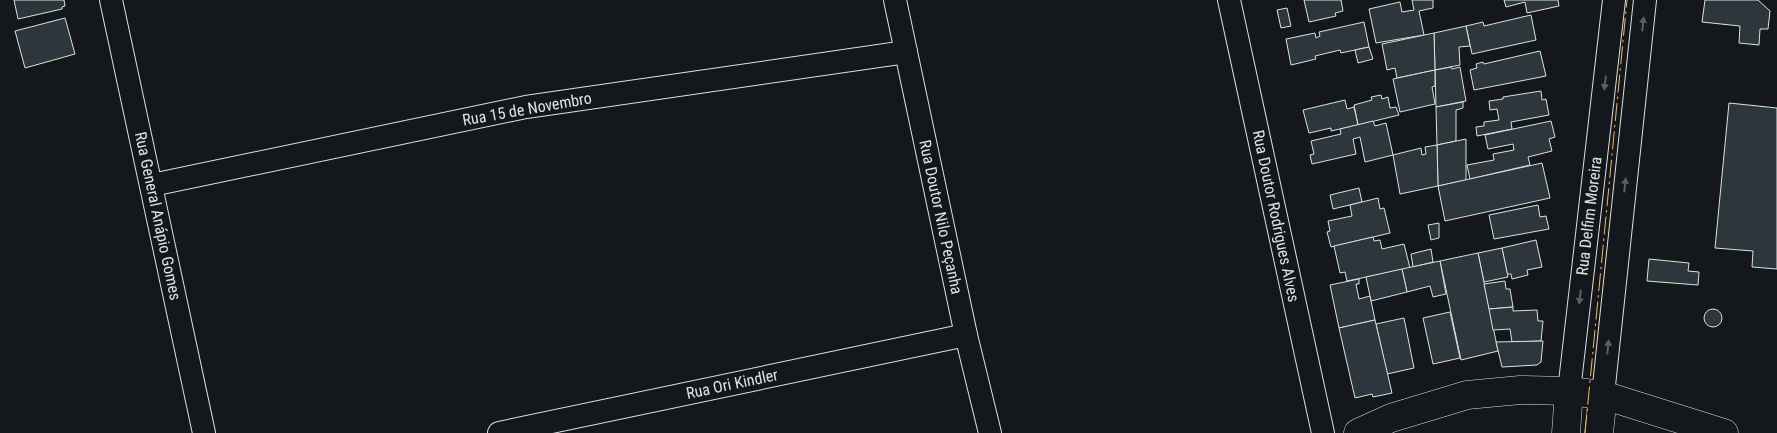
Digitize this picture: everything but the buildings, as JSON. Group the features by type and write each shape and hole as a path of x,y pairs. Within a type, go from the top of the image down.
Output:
{"main road":[{"path":"1358,433 1391,418 1467,395 1520,390 1569,391 1603,395 1724,433"},
{"name":"Rua Delfim Moreira","path":"1566,433 1569,391"},
{"name":"Rua Delfim Moreira","path":"1599,433 1603,395"}],"street":[{"name":"Rua General Anápio Gomes","path":"111,0 204,433"},
{"name":"Rua Doutor Nilo Peçanha","path":"895,0 966,335 990,433"},
{"name":"Rua Doutor Rodrigues Alves","path":"1230,0 1323,433"},
{"name":"Rua Delfim Moreira","path":"1569,391 1614,0"},
{"name":"Rua Delfim Moreira","path":"1603,395 1646,0"},
{"name":"Rua 15 de Novembro","path":"152,185 526,107 906,52"},
{"name":"Rua Ori Kindler","path":"499,433 966,335"}],"power":[{"path":"1585,433 1627,0"}]}
